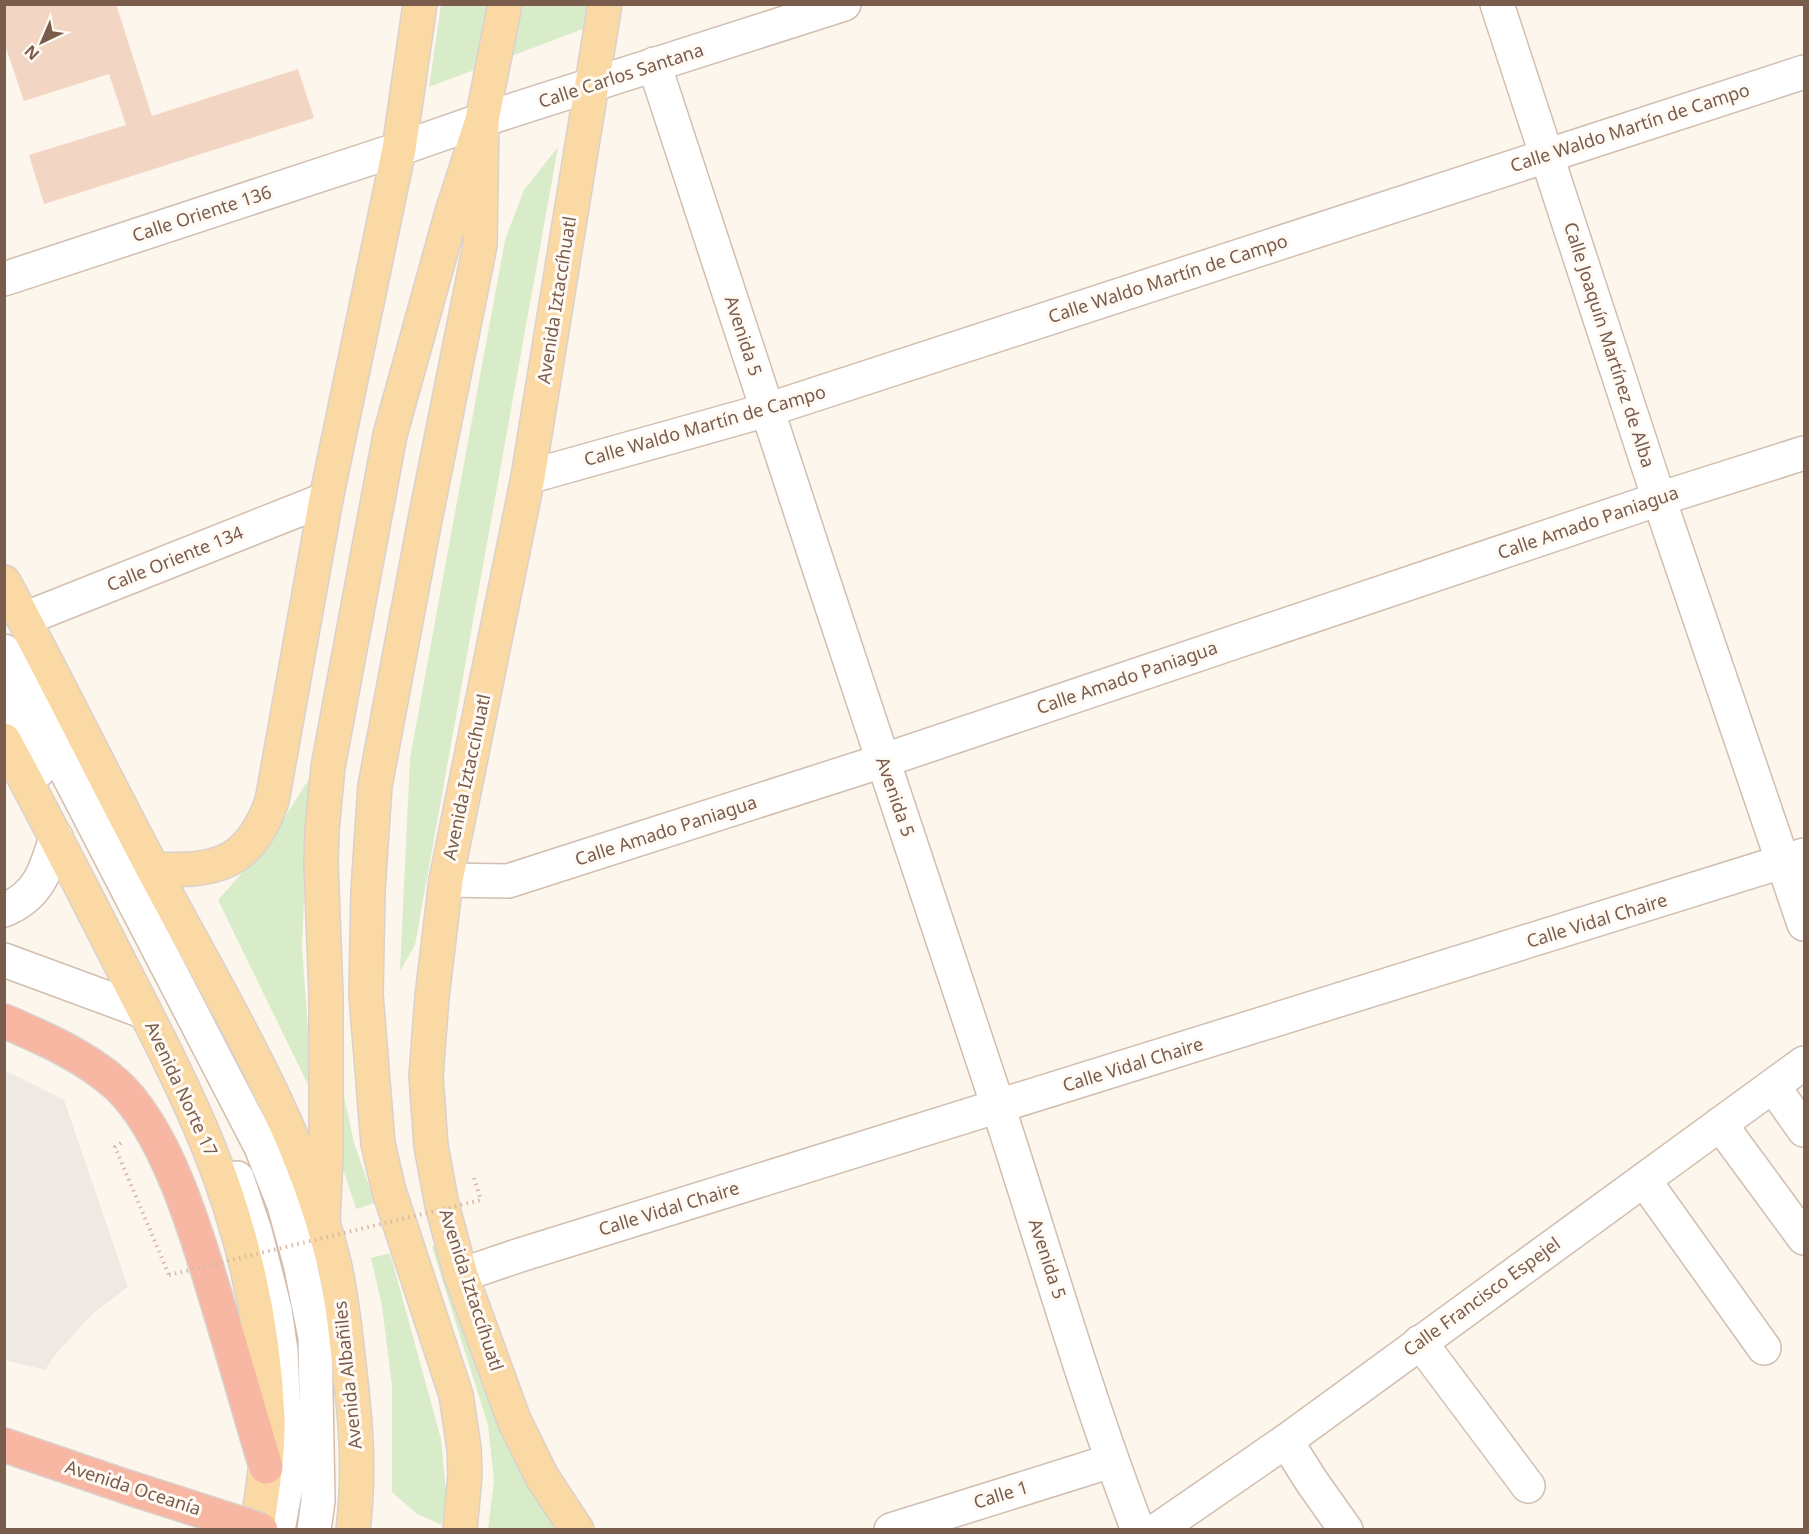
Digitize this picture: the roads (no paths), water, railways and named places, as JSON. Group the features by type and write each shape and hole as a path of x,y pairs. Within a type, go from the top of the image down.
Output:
{"highway":[{"path":"4,1021 58,1045 87,1062 117,1084 148,1122 172,1172 196,1232 266,1467"},
{"name":"Avenida Oceanía","path":"4,1445 259,1530"}],"main road":[{"path":"153,869 188,870 216,866 242,851 265,822 273,801 326,499 399,149 420,4"},
{"path":"323,1222 326,1157 326,997 321,863 328,767 390,435 452,212 483,120 505,4"},
{"name":"Avenida Iztaccíhuatl","path":"577,1530 542,1477 514,1420 461,1275 442,1205 431,1146 426,1076 432,997 446,880 528,477 605,4"},
{"path":"460,1530 465,1474 464,1448 456,1395 389,1191 378,1144 366,995 368,890 375,786 480,245 483,120"},
{"path":"4,582 153,869 272,1091 296,1146 323,1222"},
{"name":"Avenida Norte 17","path":"4,740 145,1012 209,1148 238,1234 253,1297 264,1371 268,1419 266,1467"},
{"name":"Avenida Albañiles","path":"323,1222 334,1265 358,1446 358,1477 353,1530"},
{"path":"259,1530 266,1467"}],"street":[{"name":"Calle Carlos Santana","path":"399,149 654,64 844,4"},
{"name":"Calle Joaquín Martínez de Alba","path":"1497,4 1659,499 1794,859 1804,924"},
{"name":"Avenida 5","path":"654,64 882,761 998,1106 1112,1461 1138,1530"},
{"name":"Calle Waldo Martín de Campo","path":"528,477 767,410 1804,72"},
{"name":"Calle Oriente 136","path":"4,279 399,149"},
{"name":"Calle Amado Paniagua","path":"446,880 508,881 882,761 1659,499 1804,453"},
{"name":"Calle Oriente 134","path":"24,619 326,499"},
{"path":"4,651 256,1137 284,1205 300,1263 315,1337 318,1501 314,1530"},
{"path":"4,706 184,1054 228,1154 255,1231 274,1310 281,1351 287,1481 278,1530"},
{"path":"4,910 27,897 37,885 48,865 56,837"},
{"name":"Calle Vidal Chaire","path":"461,1275 1794,859"},
{"path":"4,960 145,1012"},
{"name":"Calle Francisco Espejel","path":"1157,1530 1286,1441 1804,1063"},
{"path":"1773,1086 1804,1130"},
{"path":"1720,1124 1804,1238"},
{"path":"1644,1180 1764,1348"},
{"path":"1420,1342 1528,1486"},
{"path":"1286,1441 1346,1530"},
{"name":"Calle 1","path":"891,1530 1112,1461"}]}
